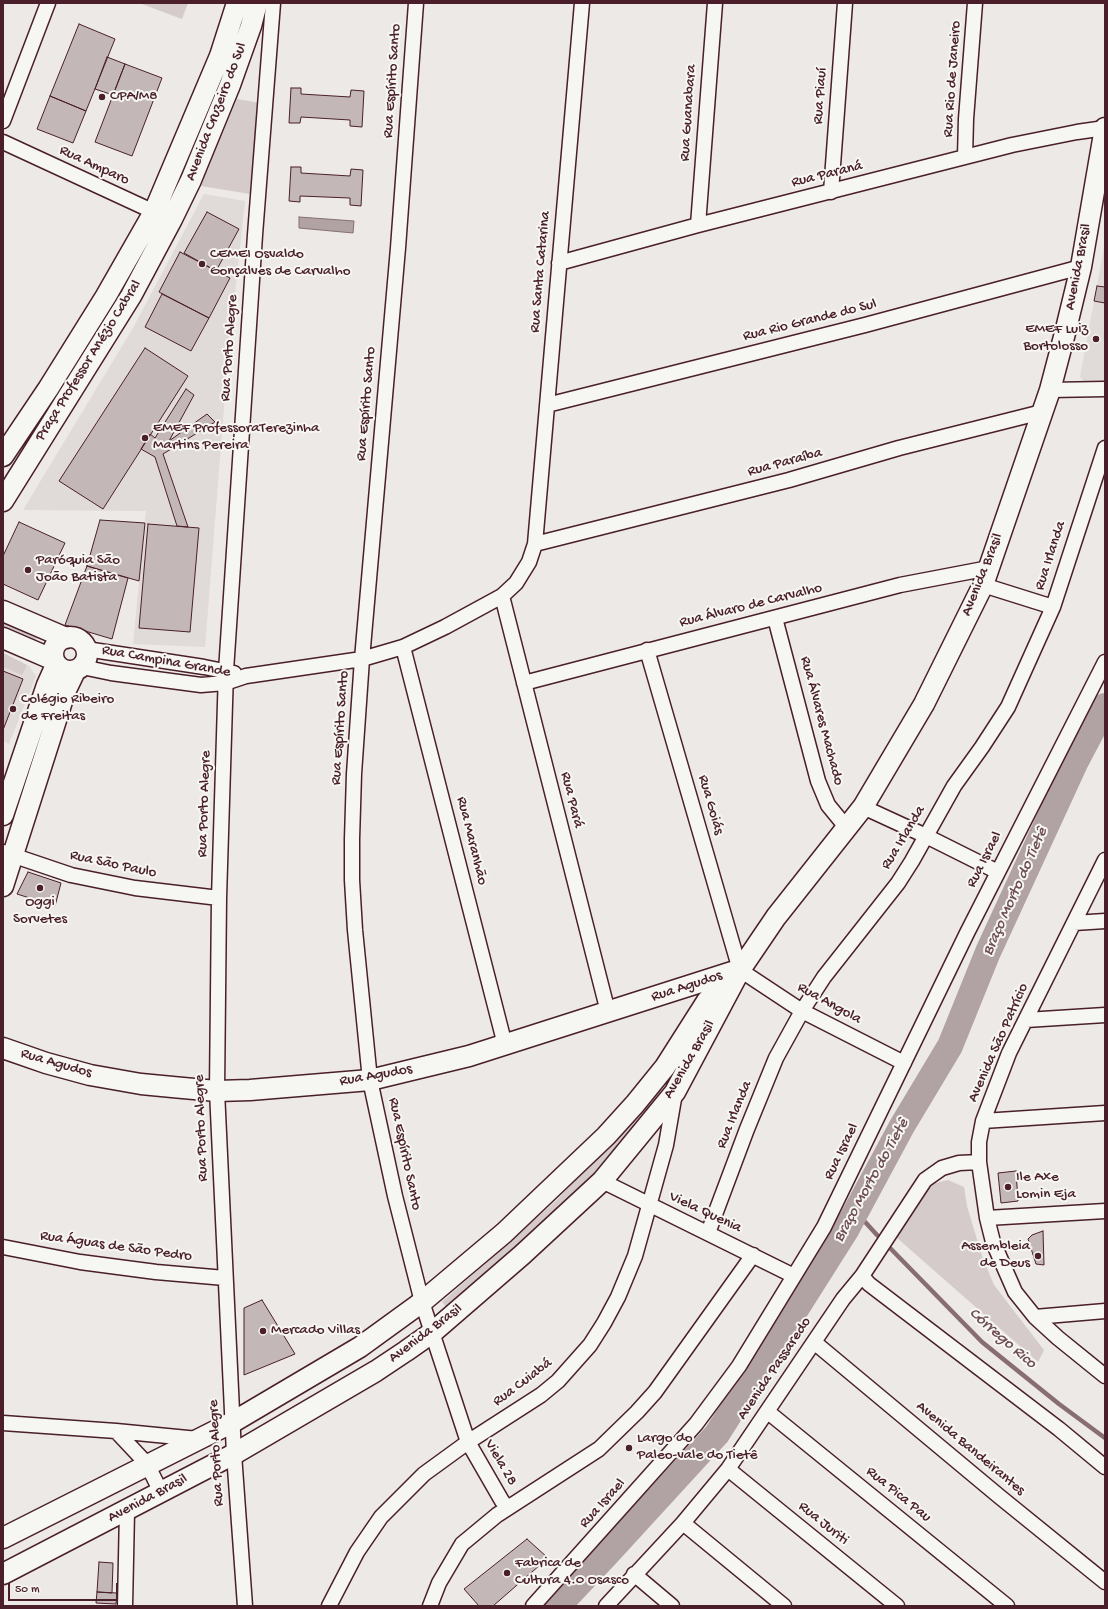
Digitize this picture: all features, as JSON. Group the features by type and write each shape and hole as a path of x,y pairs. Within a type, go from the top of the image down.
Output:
{"main road":[{"name":"Avenida Cruzeiro do Sul","path":"154,212 220,56 237,3"},
{"name":"Avenida Cruzeiro do Sul","path":"172,219 191,180 230,85 251,26 257,3"},
{"name":"Avenida Brasil","path":"3,1574 127,1511 234,1454 376,1371 433,1332 602,1181 675,1092 740,970 776,916 816,868 846,827 863,807 924,704 986,576 1050,390 1081,266 1105,128"},
{"name":"Praça Professor Anézio Cabral","path":"3,456 52,383 106,296 154,212"},
{"name":"Praça Professor Anézio Cabral","path":"3,501 131,296 172,219"},
{"path":"3,610 66,638 76,638 84,644 71,662 47,685 3,815"},
{"name":"Rua Campina Grande","path":"3,638 71,662"},
{"path":"3,886 8,854 65,692 71,662"},
{"name":"Avenida Brasil","path":"3,1538 147,1464 233,1422 360,1347 422,1302 504,1233 606,1136 635,1104 665,1067 710,997 740,970"},
{"name":"Rua Agudos","path":"3,1048 46,1063 90,1075 141,1084 217,1091 370,1080 469,1056 740,970"},
{"path":"687,988 693,992 697,999 698,1014"}],"street":[{"path":"3,121 48,3"},
{"name":"Rua Porto Alegre","path":"245,1606 234,1454 217,1091 219,898 225,677 255,228 273,3"},
{"name":"Rua Espírito Santo","path":"416,3 398,248 362,659 354,774 352,880 355,930 370,1080 395,1196 422,1302 468,1442"},
{"name":"Rua Santa Catarina","path":"535,544 582,3"},
{"name":"Rua Guanabara","path":"698,225 715,3"},
{"name":"Rua Piauí","path":"831,192 845,3"},
{"name":"Rua Rio de Janeiro","path":"965,157 975,3"},
{"name":"Rua Paraná","path":"559,263 698,225 1012,145 1070,133 1105,128"},
{"name":"Rua Amparo","path":"3,142 172,219"},
{"name":"Rua Rio Grande do Sul","path":"547,405 865,325 1081,266"},
{"path":"1050,390 1105,389"},
{"name":"Rua Paraíba","path":"535,544 789,480 899,448 1042,412"},
{"name":"Rua Irlanda","path":"708,1233 747,1129 776,1058 802,1011 824,977 898,883 954,786 1008,707 1053,606 1105,448"},
{"name":"Rua Campina Grande","path":"71,662 111,674 201,685 225,677 246,676 362,659 403,647 445,627 502,596 516,583 523,572 535,544"},
{"path":"986,576 1053,606"},
{"name":"Rua Álvaro de Carvalho","path":"524,683 900,585 986,576"},
{"name":"Rua Pará","path":"502,596 608,1012"},
{"name":"Rua Álvares Machado","path":"775,618 818,781 828,805 846,827"},
{"name":"Rua Maranhão","path":"403,647 505,1045"},
{"name":"Rua Goiás","path":"647,650 740,970"},
{"name":"Rua Campina Grande","path":"71,662 204,667 225,677"},
{"name":"Rua Israel","path":"533,1606 696,1424 739,1366 824,1227 998,872 1105,662"},
{"path":"863,807 926,836 998,872"},
{"name":"Rua São Paulo","path":"8,854 71,875 108,883 170,893 219,898"},
{"name":"Avenida São Patrício","path":"1105,860 1010,1053 983,1121 979,1142 979,1162 987,1218 993,1242 1015,1292 1035,1317 1058,1338 1105,1376"},
{"path":"1074,923 1105,921"},
{"name":"Rua Angola","path":"740,970 802,1011 904,1063"},
{"path":"1026,1020 1105,1015"},
{"name":"Rua Cuiabá","path":"329,1606 357,1552 381,1517 424,1474 468,1442 503,1420 558,1381 590,1345 604,1323 628,1274 666,1145 675,1092"},
{"path":"983,1121 1105,1112"},
{"name":"Avenida Passaredo","path":"606,1606 634,1574 683,1523 728,1469 843,1299 862,1276 925,1180 942,1168 959,1163 979,1162"},
{"name":"Viela Quenia","path":"602,1181 794,1276"},
{"path":"987,1218 1105,1211"},
{"name":"Rua Águas de São Pedro","path":"3,1247 80,1262 156,1272 225,1278"},
{"path":"430,1606 439,1583 462,1544 496,1515 505,1504 578,1464 598,1449 637,1412 655,1392 753,1255"},
{"path":"862,1276 1059,1429 1105,1467"},
{"path":"1035,1317 1105,1311"},
{"name":"Avenida Bandeirantes","path":"814,1342 1105,1582"},
{"name":"Rua Pica Pau","path":"768,1412 1007,1606"},
{"path":"3,1423 116,1431 198,1439"},
{"path":"116,1431 147,1464 161,1492"},
{"name":"Viela 28","path":"468,1442 505,1504"},
{"name":"Rua Juriti","path":"728,1469 897,1606"},
{"path":"125,1606 127,1511"},
{"path":"683,1523 784,1606"},
{"path":"634,1574 672,1606"}],"shaded area":[{"path":"139,3 188,3 182,19"},
{"path":"237,99 260,103 263,119 250,194 201,186"},
{"name":"EMEF ProfessoraTerezinha Martins Pereira","path":"204,194 245,201 228,357 205,647 133,644 146,511 23,510 133,328"},
{"path":"299,217 354,221 353,233 299,228"},
{"name":"EMEF Luiz Bortolosso","path":"1105,242 1105,382 1085,382 1080,377"},
{"path":"3,622 37,638 34,643 3,629"},
{"name":"Colégio Ribeiro de Freitas","path":"3,653 29,666 36,676 9,744 3,741"},
{"path":"3,653 27,665 22,675 3,667"},
{"path":"659,1091 664,1098 563,1207 448,1309 442,1302 557,1200"},
{"path":"948,1180 964,1187 967,1206 982,1256 994,1285 1044,1350 1038,1362 896,1237 931,1184"}],"building":[{"path":"79,24 115,39 86,111 50,96"},
{"path":"107,57 125,64 113,95 95,89"},
{"path":"125,64 162,78 132,156 95,142"},
{"path":"291,88 301,88 301,94 350,97 351,90 364,91 362,127 350,126 350,120 301,117 300,123 289,123"},
{"path":"50,96 86,111 73,143 37,129"},
{"path":"291,167 301,167 301,173 350,176 351,169 363,170 361,206 350,205 350,198 300,196 300,202 289,201"},
{"path":"207,212 239,229 216,271 184,253"},
{"path":"180,252 230,278 209,318 159,292"},
{"path":"1097,286 1105,287 1105,303 1094,301"},
{"path":"162,294 209,318 191,351 145,327"},
{"path":"145,348 188,376 103,509 59,481"},
{"path":"186,389 194,395 169,441 207,414 215,422 163,454 188,527 177,526 155,457 141,449 150,434 155,438"},
{"path":"100,520 145,523 139,581 87,566"},
{"name":"Paróquia São João Batista","path":"19,522 65,543 38,600 3,584 3,556"},
{"path":"148,524 199,528 190,632 139,628"},
{"path":"87,566 128,578 112,639 65,625"},
{"path":"3,671 23,679 3,730"},
{"name":"Oggi Sorvetes","path":"28,872 61,883 55,906 17,894"},
{"name":"Ile Axe Lomin Eja","path":"1016,1171 1018,1201 1001,1203 998,1173"},
{"name":"Assembleia de Deus","path":"1043,1231 1044,1265 1036,1264 1028,1239 1032,1235"},
{"name":"Mercado Villas","path":"262,1300 295,1354 244,1375 244,1308"},
{"name":"Fabrica de Cultura 4.0 Osasco","path":"527,1539 548,1558 493,1606 479,1606 464,1589"},
{"path":"99,1562 113,1563 112,1593 97,1592"},
{"path":"97,1592 117,1593 116,1604 96,1603"}],"waterway":[{"name":"Braço Morto do Tietê","path":"558,1606 717,1434 846,1230 902,1126 950,1046 988,952 1075,763 1105,706"},
{"name":"Córrego Rico","path":"856,1212 877,1235"},
{"name":"Córrego Rico","path":"891,1249 982,1342 1059,1404 1105,1438"}],"place":[{"name":"CPA/M8","path":"102,97"},
{"name":"CEMEI Osvaldo Gonçalves de Carvalho","path":"202,264"},
{"name":"EMEF Luiz Bortolosso","path":"1096,339"},
{"name":"EMEF ProfessoraTerezinha Martins Pereira","path":"145,438"},
{"name":"Paróquia São João Batista","path":"28,570"},
{"name":"Colégio Ribeiro de Freitas","path":"13,709"},
{"name":"Oggi Sorvetes","path":"40,888"},
{"name":"Ile Axe Lomin Eja","path":"1008,1187"},
{"name":"Assembleia de Deus","path":"1038,1256"},
{"name":"Mercado Villas","path":"263,1331"},
{"name":"Largo do Paleo-vale do Tietê","path":"629,1448"},
{"name":"Fabrica de Cultura 4.0 Osasco","path":"507,1573"}]}
